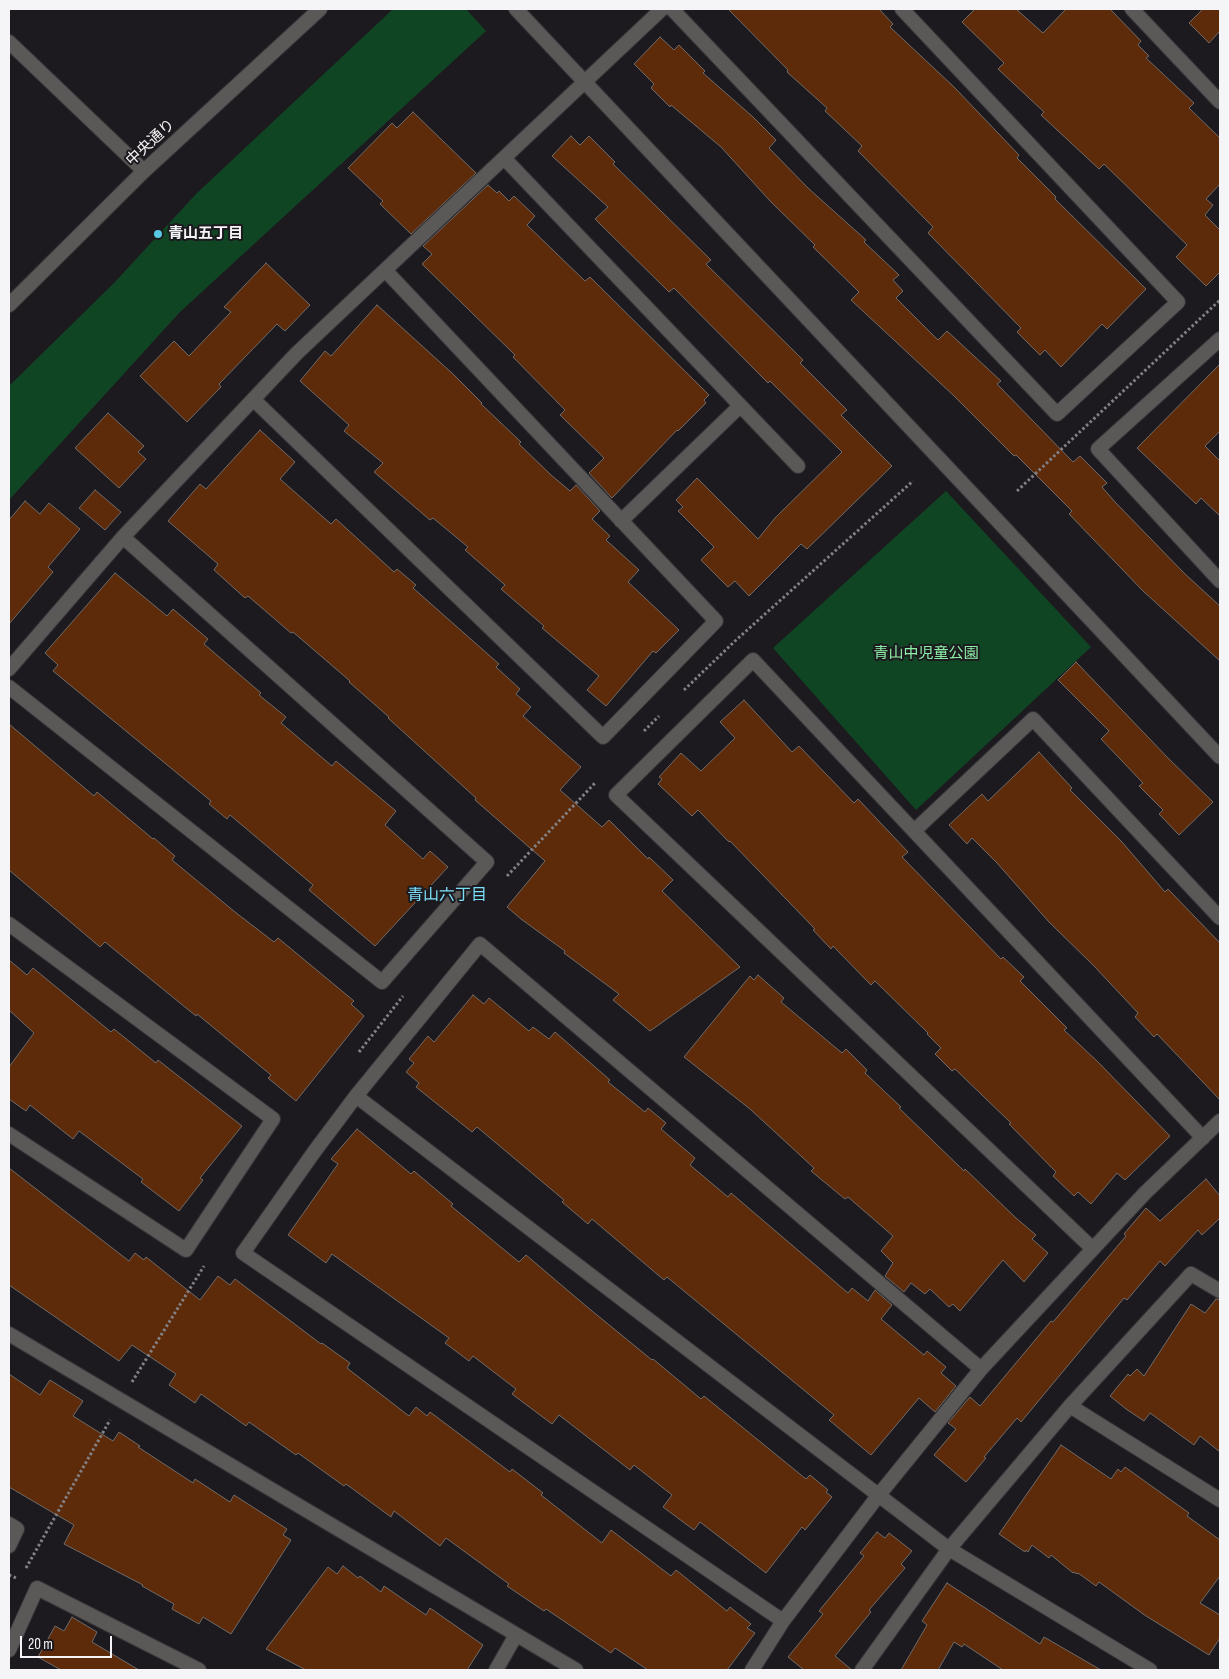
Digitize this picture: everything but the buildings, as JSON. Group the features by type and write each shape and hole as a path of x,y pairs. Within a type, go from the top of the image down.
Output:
{"street":[{"name":"中央通り","path":"9,305 144,171 320,9"},
{"path":"516,9 1220,757"},
{"path":"9,669 123,537 297,353 662,9"},
{"path":"672,9 1057,414 1178,302 902,9"},
{"path":"1132,9 1220,102"},
{"path":"9,42 144,171"},
{"path":"504,158 798,466"},
{"path":"254,400 603,737 716,621 385,270"},
{"path":"1220,339 1098,450 1220,580"},
{"path":"621,521 740,406"},
{"path":"9,687 382,982 487,862 123,537"},
{"path":"1093,1249 616,795 753,660 1202,1138"},
{"path":"914,831 1033,719 1220,918"},
{"path":"9,924 273,1119 186,1250 9,1134"},
{"path":"783,1621 243,1253 356,1096 480,944 981,1369"},
{"path":"356,1096 949,1549 1150,1670"},
{"path":"752,1670 783,1621 878,1496 981,1369 1145,1192 1220,1121"},
{"path":"862,1670 949,1549 1070,1406 1191,1274 1220,1291"},
{"path":"9,1334 576,1670"},
{"path":"1070,1406 1220,1500"},
{"path":"9,1524 18,1529 9,1546"},
{"path":"9,1650 37,1588 199,1670"},
{"path":"496,1670 516,1635"}],"path":[{"path":"1016,491 1220,300"},
{"path":"1178,302 1207,323"},
{"path":"1079,432 1098,450"},
{"path":"716,621 753,660"},
{"path":"382,982 424,1013"}],"green space":[{"path":"393,9 466,9 486,31 180,312 9,500 9,386 114,283 196,194"},
{"name":"青山中児童公園","path":"946,491 1091,647 916,810 773,648"}],"place":[{"name":"青山五丁目","path":"158,234"}],"district":[{"name":"青山六丁目","path":"447,896"}]}
